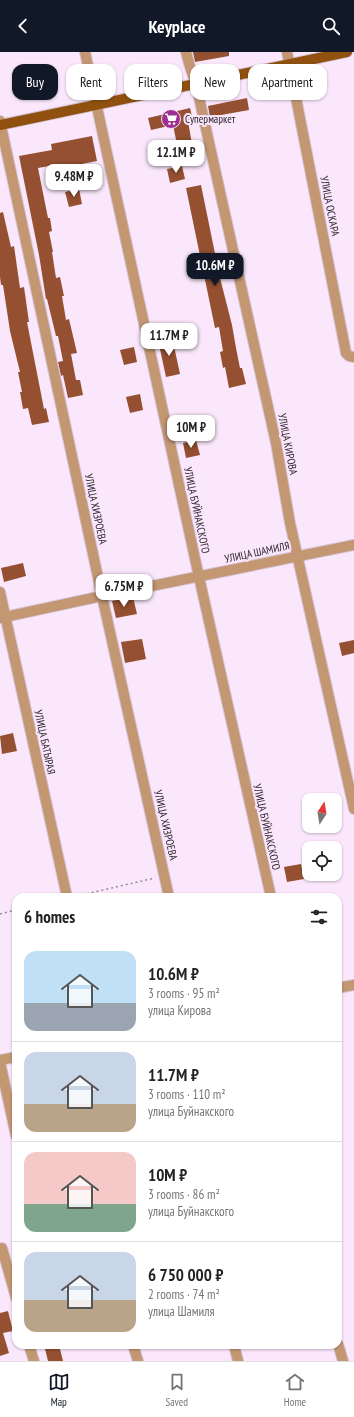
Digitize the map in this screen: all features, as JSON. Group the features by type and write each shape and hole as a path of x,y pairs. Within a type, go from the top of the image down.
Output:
{"main road":[{"path":"290,64 347,52"},
{"path":"0,124 190,85"}],"street":[{"name":"УЛИЦА БУЙНАКСКОГО","path":"85,52 98,105 199,577 270,893"},
{"name":"УЛИЦА КИРОВА","path":"186,52 190,67"},
{"name":"УЛИЦА ОСКАРА","path":"287,52 290,64"},
{"name":"УЛИЦА КИРОВА","path":"200,100 276,443 298,556 354,809"},
{"name":"УЛИЦА ОСКАРА","path":"297,100 350,355"},
{"name":"УЛИЦА ХИЗРОЕВА","path":"0,124 102,596 168,893"},
{"name":"УЛИЦА ШАМИЛЯ","path":"3,617 354,545"},
{"name":"УЛИЦА БАТЫРАЯ","path":"0,592 3,617 65,893"},
{"path":"342,987 354,985"},
{"path":"12,1058 0,1061 12,1117"},
{"path":"2,1248 12,1284"},
{"path":"31,1349 34,1361"},
{"path":"134,1349 138,1361"},
{"path":"235,1349 238,1361"},
{"path":"339,1349 343,1361"}],"path":[{"path":"91,893 165,876"},
{"path":"0,914 12,911"}],"building":[{"path":"193,52 229,52 229,56 195,62"},
{"path":"247,98 249,110 210,117 208,106"},
{"path":"190,108 193,120 188,121 194,156 180,159 173,125 151,130 148,118"},
{"path":"92,136 97,161 56,169 55,165 38,168 48,218 50,218 52,231 49,232 56,278 60,277 64,296 62,296 66,320 69,319 77,353 71,354 76,380 80,380 83,395 68,398 63,375 61,376 58,362 63,361 58,336 56,336 46,299 39,255 19,156 52,150 51,144"},
{"path":"182,166 185,179 170,183 167,169"},
{"path":"201,185 240,368 242,368 246,384 229,388 225,367 223,368 220,352 223,351 219,327 215,328 186,188"},
{"path":"79,189 82,204 69,207 65,192"},
{"path":"3,212 11,247 14,246 20,288 24,287 29,322 27,322 44,409 46,408 49,422 32,425 28,408 23,409 20,392 22,392 18,372 20,372 10,331 3,285 1,285 0,277 0,213"},
{"path":"172,337 180,374 166,377 158,340"},
{"path":"134,347 137,362 124,365 120,350"},
{"path":"140,394 143,410 130,413 126,397"},
{"path":"196,440 200,455 186,458 183,443"},
{"path":"23,563 26,576 4,582 1,568"},
{"path":"133,597 137,614 116,618 112,601"},
{"path":"142,639 146,659 125,663 121,642"},
{"path":"354,640 354,653 342,656 339,643"},
{"path":"13,733 17,751 2,754 0,736"},
{"path":"301,864 302,879 287,882 284,867"},
{"path":"8,1311 12,1331 3,1333 9,1353 0,1356 0,1313"},
{"path":"45,1349 60,1349 63,1361 48,1361"}],"place":[{"name":"Супермаркет","path":"171,119"}]}
